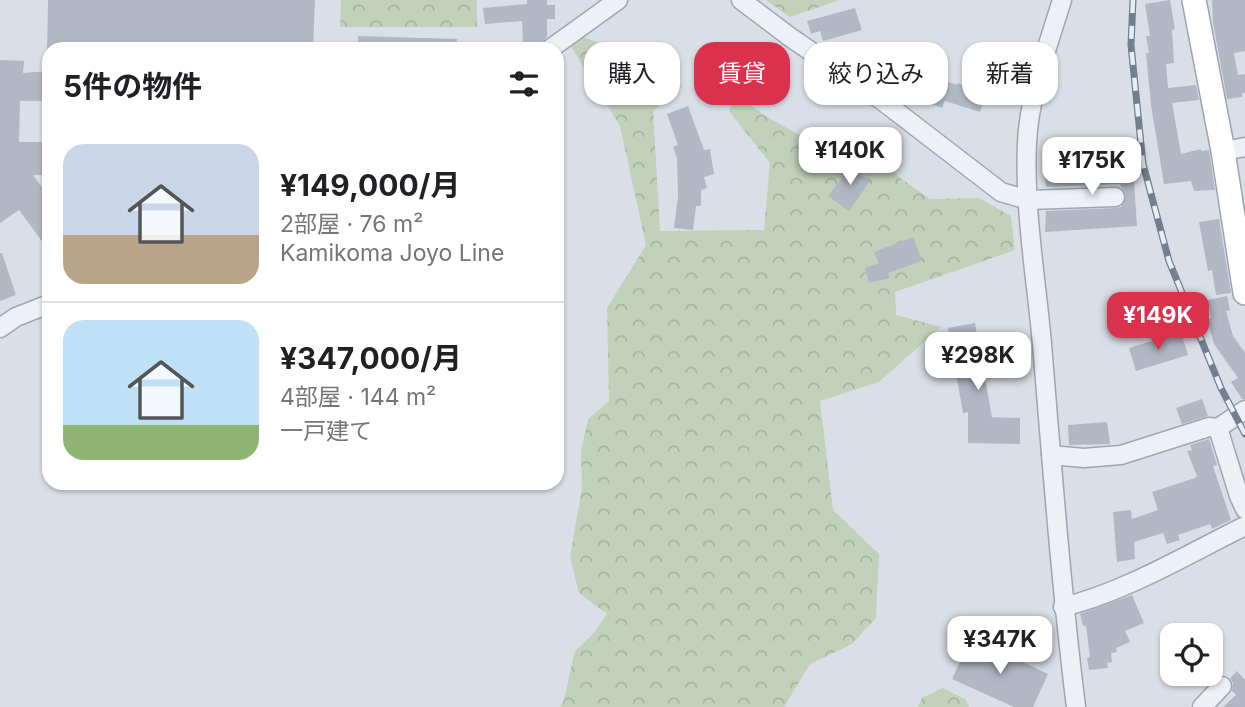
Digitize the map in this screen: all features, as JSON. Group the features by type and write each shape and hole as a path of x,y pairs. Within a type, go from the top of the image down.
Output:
{"main road":[{"path":"1194,0 1234,149 1245,293"}],"street":[{"path":"560,42 618,0"},
{"path":"741,0 880,99 1001,192 1028,200 1115,197"},
{"path":"1062,0 1034,97 1027,141 1028,200 1063,607 1076,707"},
{"path":"0,328 16,317 42,307"},
{"path":"1051,455 1084,458 1121,455 1209,427 1218,428 1245,410"},
{"path":"1218,428 1245,509"},
{"path":"1063,607 1139,578 1245,526"},
{"path":"1202,707 1222,686"}],"green space":[{"path":"341,0 477,0 477,27 340,27"},
{"path":"766,0 840,0 790,17"},
{"path":"578,35 597,42 584,42 584,68 567,40"},
{"path":"607,105 660,105 653,111 660,231 764,230 770,163 729,111 731,105 751,105 813,143 865,142 899,177 930,199 979,198 1011,216 1015,250 895,292 896,315 941,327 879,382 820,401 833,510 879,554 876,618 852,644 810,664 784,707 560,707 575,651 593,634 607,614 579,593 570,557 582,488 581,451 588,419 609,401 607,308 646,245 620,126"},
{"path":"943,688 965,699 969,707 918,707 922,698"}],"building":[{"path":"48,0 315,0 313,42 47,42"},
{"path":"527,0 547,0 547,5 555,5 555,19 547,19 547,37 542,42 523,42 522,21 485,24 483,8 527,4"},
{"path":"1170,0 1175,29 1172,30 1174,63 1166,64 1168,88 1196,85 1199,100 1172,103 1181,154 1201,149 1209,150 1215,190 1194,191 1191,181 1164,184 1151,105 1146,53 1149,53 1146,36 1150,36 1145,4"},
{"path":"1212,0 1245,0 1245,51 1234,53 1238,75 1245,74 1245,93 1242,93 1242,97 1227,99 1213,23"},
{"path":"855,8 862,30 823,41 820,31 811,34 807,21"},
{"path":"358,36 457,39 457,42 358,42"},
{"path":"0,60 24,61 23,73 42,72 42,101 20,101 19,142 42,142 42,175 33,175 42,187 42,241 19,210 0,223"},
{"path":"948,82 962,84 962,105 982,105 980,112 948,102"},
{"path":"688,106 704,150 710,149 714,174 704,177 707,188 701,190 701,206 696,206 693,230 674,228 678,196 677,158 673,147 678,145 667,114"},
{"path":"1130,161 1137,226 1045,232 1046,211 1116,208 1121,207 1126,196 1120,184 1046,187 1043,167"},
{"path":"853,163 865,170 861,175 870,181 849,211 828,196"},
{"path":"1219,219 1231,293 1216,295 1212,270 1208,271 1199,222"},
{"path":"913,237 922,261 888,273 890,278 869,283 865,268 879,263 874,252"},
{"path":"0,253 16,295 0,301"},
{"path":"1227,296 1230,310 1226,311 1233,336 1245,353 1245,399 1242,399 1231,382 1238,378 1214,344 1207,320 1211,318 1208,300"},
{"path":"975,323 992,417 1020,418 1020,444 968,443 968,412 963,413 948,328"},
{"path":"1181,332 1188,355 1136,371 1129,348"},
{"path":"1202,399 1208,416 1182,424 1176,408"},
{"path":"1107,422 1110,444 1069,445 1068,425"},
{"path":"1209,439 1217,465 1213,466 1231,520 1212,529 1210,524 1178,535 1180,540 1167,544 1163,533 1134,542 1135,559 1117,562 1113,512 1131,510 1132,519 1158,510 1152,492 1195,478 1197,476 1187,451 1192,450 1190,445"},
{"path":"1132,595 1144,623 1125,631 1130,642 1116,648 1117,652 1111,653 1112,662 1107,663 1108,668 1089,670 1086,626 1083,626 1080,614"},
{"path":"971,638 1048,674 1033,707 1014,707 952,679"},
{"path":"1237,671 1245,680 1245,707 1223,707 1236,695 1232,691 1233,683 1230,678"}],"railway":[{"path":"1133,0 1131,45 1143,164 1169,261 1221,388 1245,434"}]}
